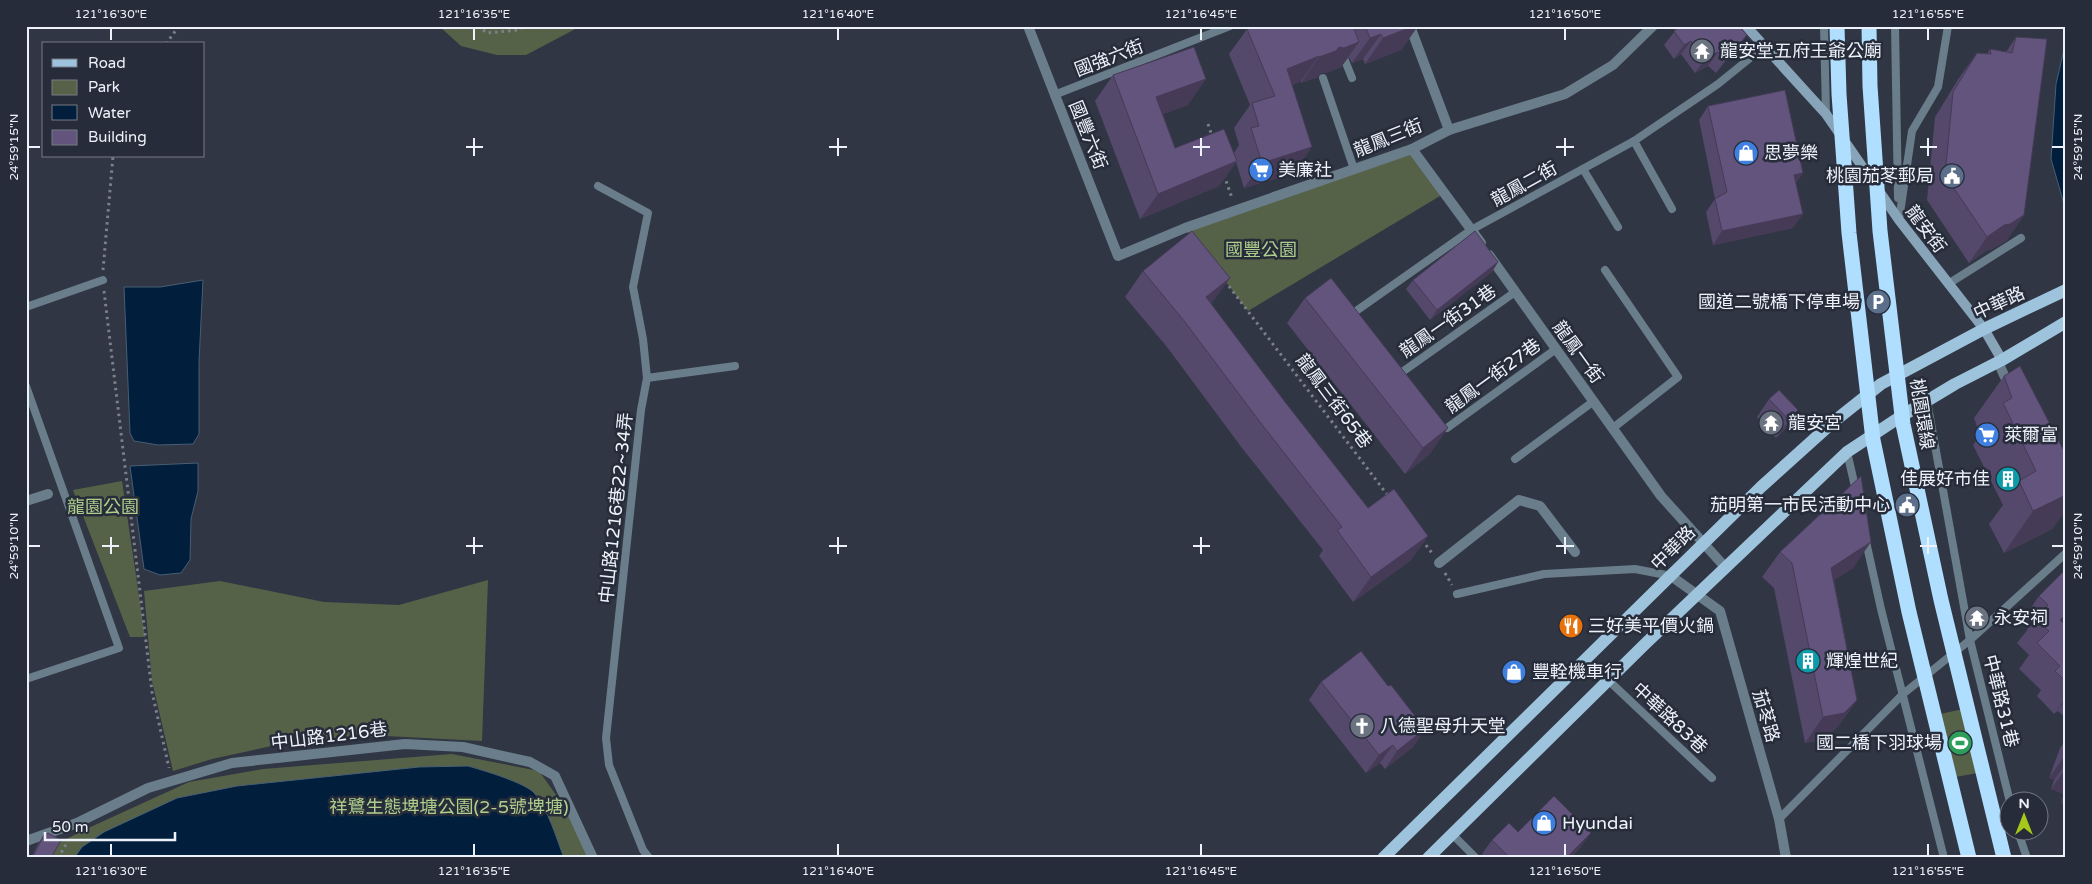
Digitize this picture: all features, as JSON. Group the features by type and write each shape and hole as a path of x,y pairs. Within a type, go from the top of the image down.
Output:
{"highway":[{"path":"1837,26 1849,233 1873,440 1911,621 1970,858"},
{"name":"桃園環線","path":"1869,26 1870,86 1880,231 1903,424 1940,600 2004,858"}],"main road":[{"name":"中華路","path":"1383,858 1761,487 1832,422 1881,384 1984,329 2066,290"},
{"path":"1428,858 1608,680 1847,452 1927,401 2064,323"}],"street":[{"name":"國豐六街","path":"1028,26 1118,256"},
{"path":"1410,26 1449,130"},
{"name":"龍鳳三街","path":"1118,256 1185,228 1412,149 1449,130 1565,94 1613,65 1653,26"},
{"name":"龍安街","path":"1746,26 1826,114 1899,220 1984,329 2000,361"},
{"name":"龍鳳一街","path":"1412,149 1661,496 1725,567"},
{"path":"2000,361 2014,395"},
{"path":"26,501 48,494"},
{"path":"1439,563 1519,500 1540,506 1575,552"},
{"name":"茄苳路","path":"1671,576 1720,611 1779,819 1786,858"},
{"name":"中山路1216巷","path":"26,841 78,823 148,788 232,763 405,744 462,747 530,762 555,776 593,858"}],"lane":[{"name":"國強六街","path":"1054,95 1230,26"},
{"path":"1824,26 1826,114"},
{"path":"1895,26 1899,220"},
{"path":"1899,220 1912,131 1938,87 1948,26"},
{"path":"1338,44 1352,78"},
{"name":"龍鳳二街","path":"1347,317 1471,230 1634,140 1718,84 1765,46"},
{"path":"1322,78 1354,169"},
{"path":"1634,140 1672,209"},
{"path":"1583,169 1618,227"},
{"name":"中山路1216巷22~34弄","path":"598,186 648,213 633,287 643,339 647,378 640,420 606,738 609,764 643,850 649,858"},
{"path":"1948,284 2021,238"},
{"path":"1605,270 1678,377 1613,428"},
{"path":"26,308 103,280"},
{"name":"龍鳳一街31巷","path":"1398,375 1516,292"},
{"name":"龍鳳一街27巷","path":"1447,428 1556,349"},
{"path":"647,378 736,366"},
{"path":"26,386 119,648 26,679"},
{"path":"1515,459 1594,401"},
{"name":"中華路31巷","path":"1927,401 1970,640 2008,792"},
{"path":"1847,452 1857,498"},
{"path":"1863,526 1881,609 1944,858"},
{"path":"1779,819 1902,694 1970,640 2066,553"},
{"path":"1457,594 1544,574 1635,569 1671,576"},
{"name":"中華路83巷","path":"1608,680 1712,778"},
{"path":"1452,834 1476,858"},
{"path":"2021,842 2027,858"}],"path":[{"path":"167,42 178,26"},
{"path":"478,26 487,33 518,30 525,26"},
{"path":"1208,124 1213,141"},
{"path":"113,158 103,280 152,692 172,781"},
{"path":"1222,167 1236,210"},
{"name":"龍鳳三街65巷","path":"1220,273 1391,500"},
{"path":"1421,539 1439,563 1457,594"}],"green space":[{"path":"439,26 581,26 526,55 497,55 461,46"},
{"name":"國豐公園","path":"1412,149 1445,193 1248,311 1185,228"},
{"name":"龍園公園","path":"122,481 145,637 130,637 73,490"},
{"path":"488,580 482,741 386,736 281,744 212,759 173,771 152,681 144,591 220,581 324,602 399,605"},
{"name":"國二橋下羽球場","path":"1968,708 1984,772 1955,777 1940,714"},
{"name":"祥鷺生態埤塘公園(2-5號埤塘)","path":"452,754 539,771 561,802 590,858 42,858 45,850 189,782 263,769"}],"water":[{"path":"2066,41 2066,211 2051,159 2056,84"},
{"path":"203,280 199,362 199,434 193,444 158,445 134,441 130,433 124,287 160,287"},
{"path":"198,463 198,491 191,519 190,560 181,573 160,575 144,569 130,466"},
{"name":"祥鷺生態埤塘公園(2-5號埤塘)","path":"468,766 514,781 535,794 548,817 564,858 74,858 82,847 104,832 177,798 237,786 419,767"}],"building":[{"path":"1253,26 1353,26 1359,42 1344,48 1339,47 1336,51 1287,69 1312,147 1262,163 1251,128 1259,126 1252,103 1275,96 1247,29"},
{"path":"1365,26 1414,26 1383,38 1381,34 1370,38"},
{"path":"1681,26 1739,26 1747,35 1726,59 1718,52 1705,59 1691,41 1684,45 1674,31"},
{"path":"2016,37 2047,39 2024,215 2010,224 2004,225 1987,237 1945,175 1953,92 1977,53 1991,54 1990,49 2012,53"},
{"path":"1194,47 1206,79 1156,97 1175,148 1224,129 1237,161 1158,194 1113,75"},
{"name":"思夢樂","path":"1785,90 1803,173 1794,175 1803,214 1722,231 1715,199 1727,192 1708,106"},
{"path":"1192,231 1230,278 1206,297 1285,402 1368,508 1394,489 1428,536 1371,577 1337,530 1342,527 1185,322 1143,271"},
{"path":"1475,231 1498,262 1437,310 1413,280"},
{"path":"1331,278 1448,428 1423,448 1305,298"},
{"path":"2020,366 2066,455 2066,495 2033,511 2019,481 2036,471 2003,403 2012,398 2004,376"},
{"path":"1779,390 1798,410 1789,420 1769,399"},
{"path":"1861,476 1871,542 1831,568 1857,700 1844,713 1823,717 1792,563 1780,552"},
{"path":"2066,569 2066,614 2060,620 2066,625 2066,682 2055,671 2060,666 2037,643 2049,631 2035,618 2048,605 2039,596"},
{"path":"1361,651 1388,686 1391,685 1425,729 1397,751 1393,745 1379,755 1321,682"},
{"path":"1554,796 1591,833 1566,858 1510,858 1492,840 1509,823 1518,832"},
{"path":"48,833 61,840 51,858 32,858 44,835"}],"place":[{"name":"龍安堂五府王爺公廟","path":"1702,51"},
{"name":"思夢樂","path":"1746,153"},
{"name":"美廉社","path":"1261,170"},
{"name":"桃園茄苳郵局","path":"1952,176"},
{"name":"國道二號橋下停車場","path":"1878,302"},
{"name":"龍安宮","path":"1771,423"},
{"name":"萊爾富","path":"1987,435"},
{"name":"佳展好市佳","path":"2008,479"},
{"name":"茄明第一市民活動中心","path":"1907,505"},
{"name":"永安祠","path":"1977,618"},
{"name":"三好美平價火鍋","path":"1571,626"},
{"name":"輝煌世紀","path":"1808,661"},
{"name":"豐輇機車行","path":"1514,672"},
{"name":"八德聖母升天堂","path":"1362,726"},
{"name":"國二橋下羽球場","path":"1960,743"},
{"name":"Hyundai","path":"1544,823"}]}
